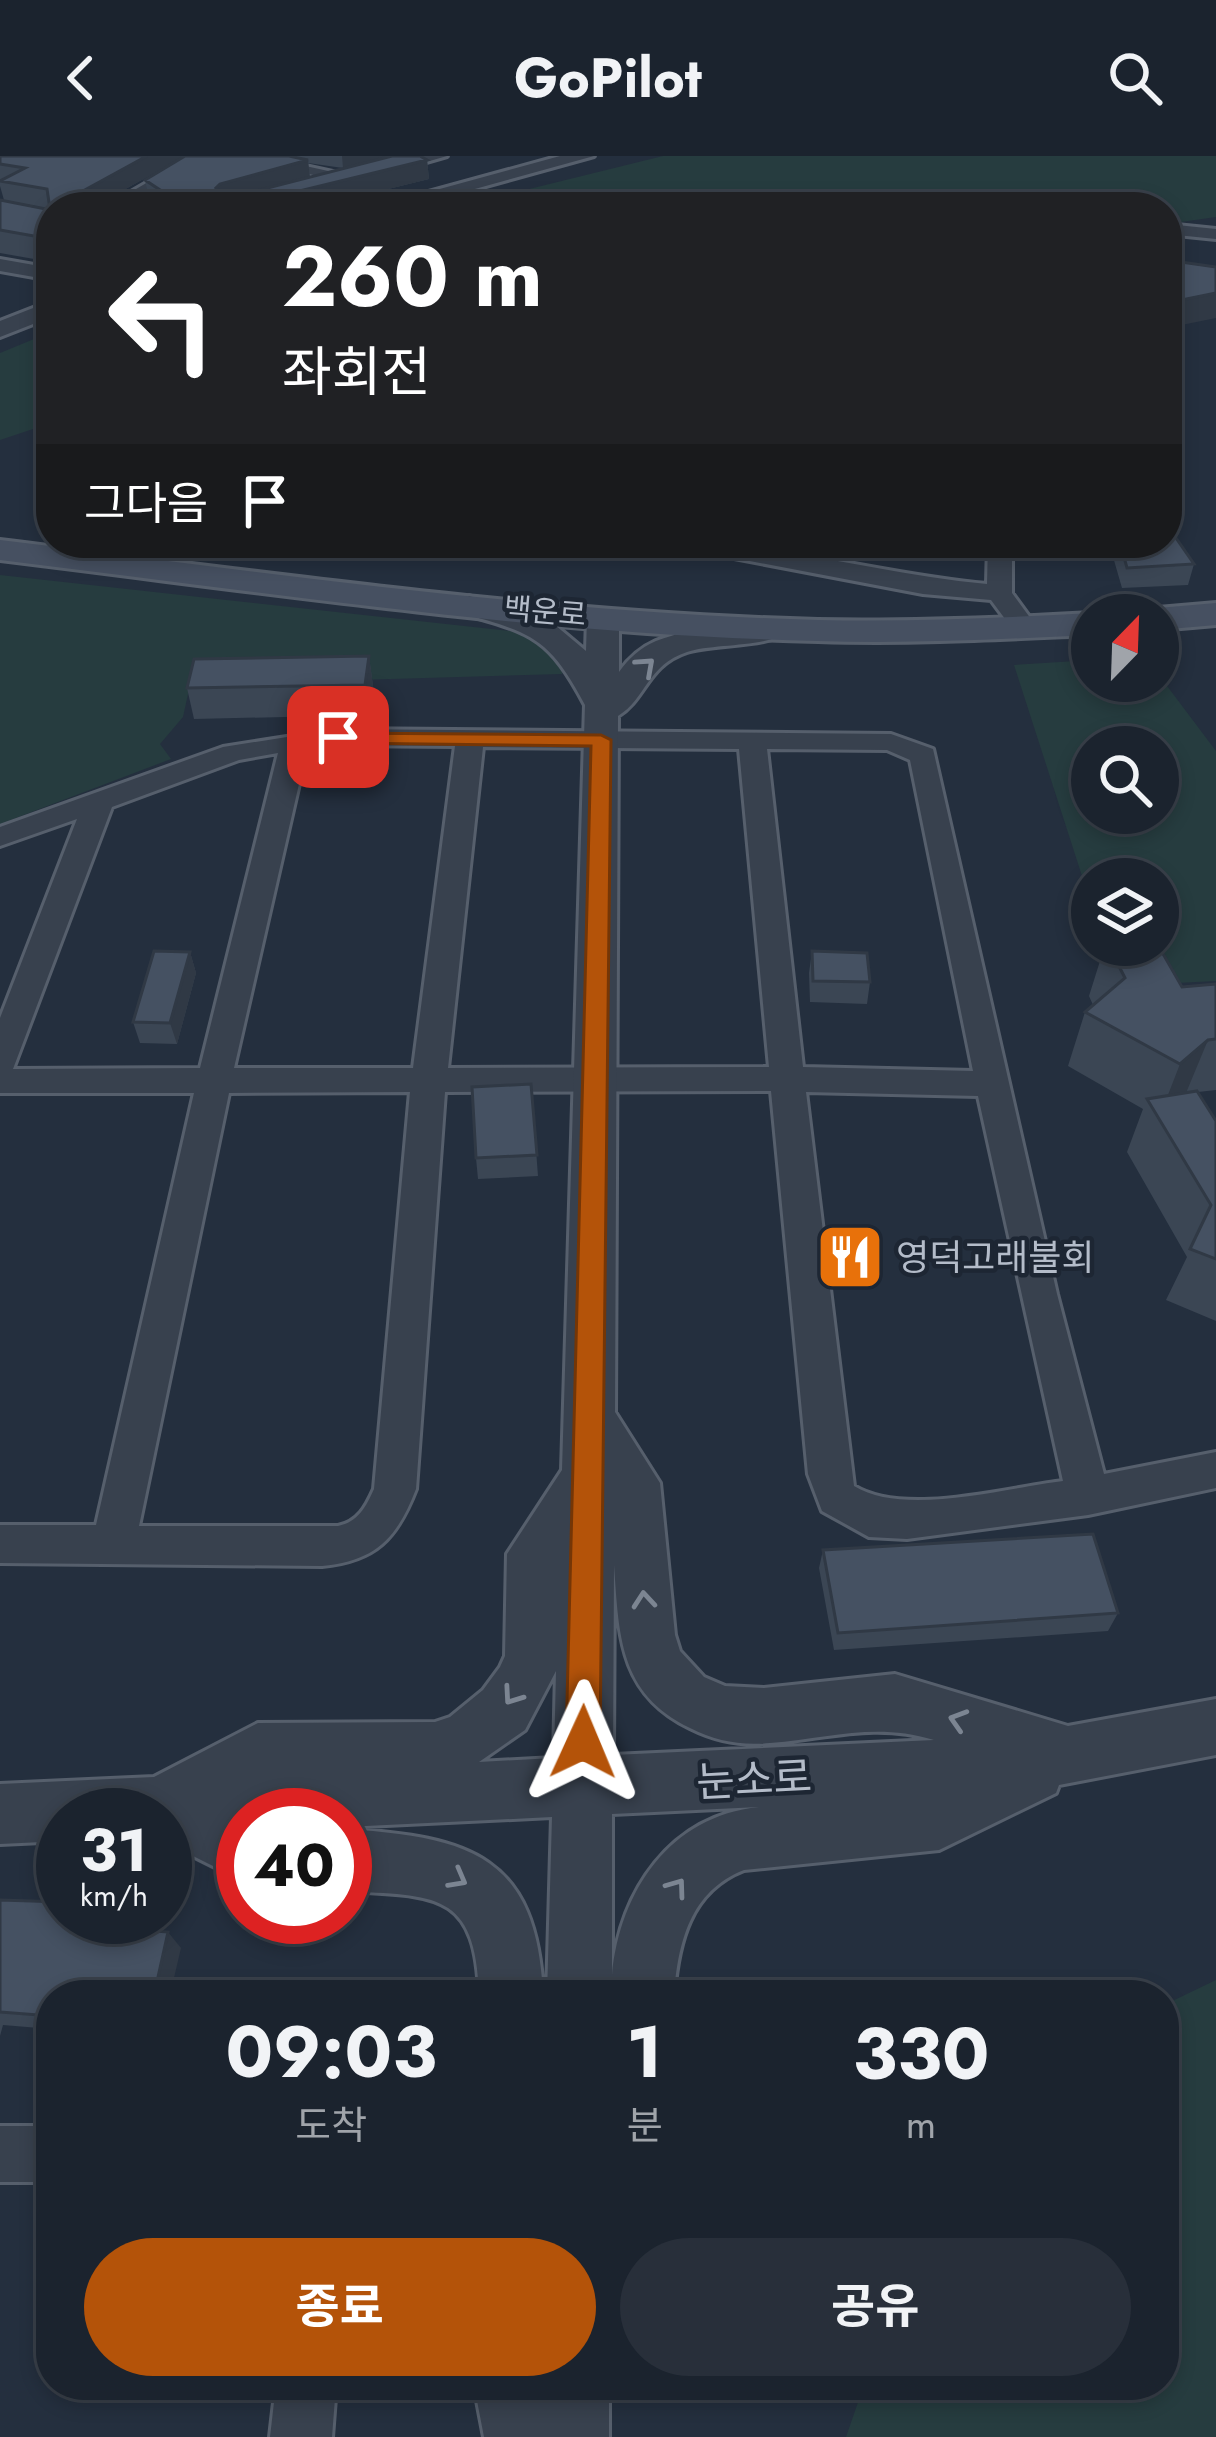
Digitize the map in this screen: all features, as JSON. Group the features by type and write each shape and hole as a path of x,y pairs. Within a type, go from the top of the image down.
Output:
{"main road":[{"name":"백운로","path":"0,550 36,554"},
{"name":"백운로","path":"68,558 469,605 772,630 1071,626"},
{"path":"1179,617 1216,614"}],"street":[{"path":"141,192 205,156"},
{"path":"233,156 351,178"},
{"path":"312,188 439,156"},
{"path":"444,192 584,156"},
{"path":"1182,231 1216,234"},
{"path":"0,265 36,272"},
{"path":"0,279 25,270"},
{"path":"0,330 36,314"},
{"path":"773,558 923,586 999,592"},
{"path":"1000,558 999,592 1026,629"},
{"path":"469,605 545,628 564,640 601,723"},
{"path":"579,1980 603,618"},
{"path":"601,723 639,667 653,656 683,643 772,630"},
{"path":"0,837 233,754 338,737 470,738 601,723 752,742 891,742 923,755 1088,1496"},
{"path":"0,1544 354,1545 382,1523 394,1489 429,1079 470,738"},
{"path":"113,1545 214,1080 295,742"},
{"path":"752,742 784,1079 829,1474 837,1498 869,1518 907,1520 1088,1496 1216,1470"},
{"path":"0,1062 99,801"},
{"path":"0,1081 784,1079 993,1084"},
{"path":"589,1415 634,1483 647,1635 657,1666 684,1696 722,1714 764,1716 895,1700 1070,1754"},
{"path":"192,1789 258,1753 435,1751 470,1737 504,1710 523,1683 533,1656 534,1554 588,1475"},
{"name":"눈소로","path":"192,1805 1007,1766 1216,1727"},
{"path":"643,1980 647,1937 671,1892 701,1856 743,1839 939,1820 1070,1754"},
{"name":"눈소로","path":"0,1814 36,1812"},
{"path":"372,1861 435,1866 472,1883 500,1919 512,1980"},
{"path":"0,2154 36,2155"},
{"path":"301,2437 305,2400"},
{"path":"514,2400 522,2437"},
{"path":"571,2437 572,2400"}],"green space":[{"path":"663,156 1216,156 1216,217 1182,222 1182,192 517,192"},
{"path":"36,338 36,428 0,440 0,353"},
{"path":"0,575 537,634 562,660 562,674 190,685 183,717 160,744 171,759 0,824"},
{"path":"1071,661 1071,702 1179,702 1216,751 1216,981 1118,986 1111,966 1179,966 1179,858 1076,858 1014,665"},
{"path":"1216,1980 1216,2437 846,2437 859,2400 1179,2400 1179,1998"}],"building":[{"path":"0,156 147,156 81,192 47,192 0,181 25,168 0,164"},
{"path":"185,156 308,160 220,184 216,188 221,192 163,192 145,180"},
{"path":"392,156 427,160 296,192 252,192"},
{"path":"0,200 36,207 36,236 0,230"},
{"path":"1182,262 1216,267 1216,293 1182,300"},
{"path":"1182,547 1194,564 1127,568 1124,558 1182,558"},
{"path":"369,656 365,685 187,688 194,659"},
{"path":"154,951 190,952 170,1023 133,1022"},
{"path":"812,951 867,953 870,982 813,981"},
{"path":"1119,966 1170,966 1182,987 1216,984 1216,1039 1208,1040 1180,1064 1085,1012 1125,978"},
{"path":"531,1084 537,1155 476,1158 472,1087"},
{"path":"1197,1091 1216,1121 1216,1259 1190,1249 1211,1205 1147,1099"},
{"path":"1093,1534 1118,1613 838,1633 823,1550"},
{"path":"0,1900 36,1901 36,1944 165,1944 157,1980 36,1980 36,2015 0,2012"}],"place":[{"name":"영덕고래불회","path":"850,1257"}],"route":[{"path":"338,737 601,740 583,1742"}]}
